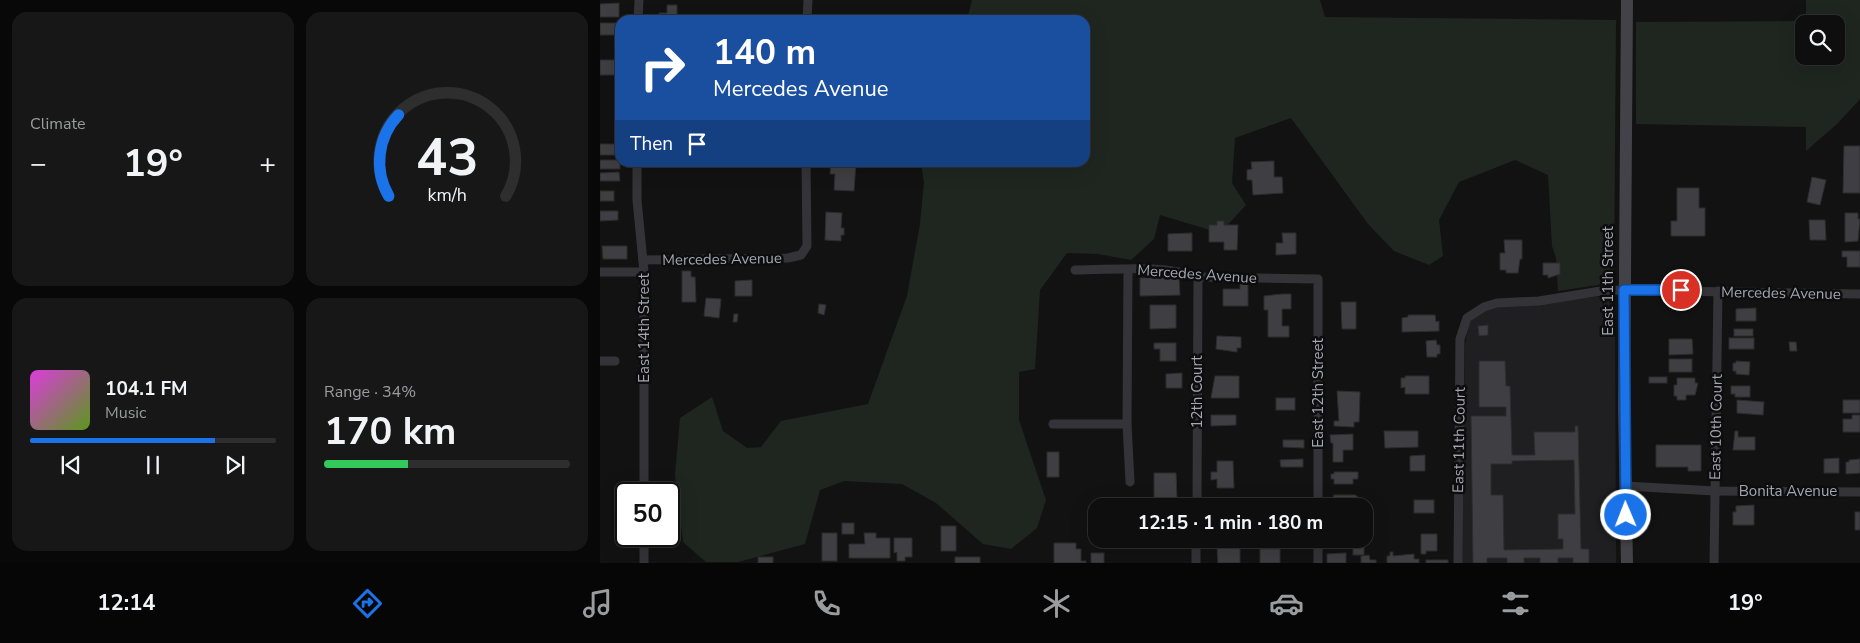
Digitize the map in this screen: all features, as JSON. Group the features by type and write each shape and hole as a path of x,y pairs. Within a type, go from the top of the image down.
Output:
{"main road":[{"name":"East 11th Street","path":"1627,0 1624,290 1627,563"}],"street":[{"path":"638,15 639,0"},
{"path":"807,15 808,0"},
{"name":"East 14th Street","path":"637,167 637,200 644,272 644,482"},
{"name":"Mercedes Avenue","path":"643,260 788,258 801,255 807,246 806,167"},
{"name":"Mercedes Avenue","path":"1075,270 1183,272 1198,277 1318,279"},
{"path":"1128,270 1127,424 1130,482"},
{"name":"Mercedes Avenue","path":"600,272 644,272"},
{"name":"12th Court","path":"1196,498 1198,277"},
{"name":"East 12th Street","path":"1318,279 1318,498"},
{"name":"Mercedes Avenue","path":"1468,318 1484,307 1497,303 1539,301 1568,294 1624,290 1860,294"},
{"name":"East 10th Court","path":"1714,563 1718,291"},
{"name":"East 11th Court","path":"1458,563 1460,339 1468,318"},
{"path":"600,361 615,361"},
{"path":"1052,424 1127,424"},
{"name":"Bonita Avenue","path":"1625,486 1715,491 1860,492"},
{"path":"644,547 644,563"},
{"path":"1196,548 1196,563"},
{"path":"1318,548 1318,563"}],"shaded area":[{"path":"972,0 1320,0 1325,17 1616,20 1614,275 1598,285 1558,291 1556,258 1552,246 1548,175 1515,160 1459,182 1439,220 1443,256 1429,265 1394,251 1368,224 1291,118 1235,138 1232,183 1246,205 1220,233 1160,215 1154,239 1131,260 1098,254 1067,253 1040,290 1035,369 1019,372 1019,420 1046,500 1037,528 1011,549 983,544 936,503 902,484 844,481 820,490 805,544 738,562 706,562 683,542 680,517 680,482 676,482 675,475 680,418 712,397 723,431 747,448 761,447 781,421 868,404 907,296 920,224 924,182 922,167 1090,167 1090,15 968,15"},
{"path":"1806,0 1860,0 1860,99 1838,123 1806,151 1806,127 1636,124 1636,22 1795,21 1795,65 1845,65 1845,15 1806,15"},
{"path":"1604,296 1612,300 1615,308 1616,563 1462,563 1465,346 1468,325 1476,315 1491,308"}],"building":[{"path":"619,3 619,15 615,15 615,17 600,17 600,4"},
{"path":"667,5 677,5 677,15 659,15 659,13 667,13"},
{"path":"600,23 615,23 615,35 600,35"},
{"path":"600,60 615,60 615,75 600,75"},
{"path":"600,144 615,144 615,155 600,155"},
{"path":"1844,146 1860,146 1860,193 1843,193"},
{"path":"600,160 615,160 615,167 620,167 620,169 600,169"},
{"path":"1274,161 1274,177 1282,177 1283,193 1253,195 1252,180 1247,180 1247,170 1252,169 1251,162"},
{"path":"831,167 856,167 854,191 834,190 835,174 830,174"},
{"path":"619,172 620,181 600,181 600,173"},
{"path":"1812,177 1826,180 1820,205 1807,202"},
{"path":"1677,188 1699,188 1699,208 1705,208 1705,236 1671,236 1671,221 1677,221"},
{"path":"600,191 614,191 614,201 600,201"},
{"path":"600,211 618,211 618,220 600,221"},
{"path":"826,212 842,213 841,228 844,228 844,235 841,235 841,241 825,240"},
{"path":"1845,213 1858,213 1858,219 1860,219 1858,241 1845,242"},
{"path":"1809,220 1825,220 1826,240 1810,240"},
{"path":"1217,221 1224,221 1224,225 1238,225 1237,250 1224,250 1224,242 1209,242 1209,225 1217,225"},
{"path":"1192,233 1192,251 1168,251 1168,234"},
{"path":"1282,233 1296,233 1296,254 1276,255 1276,243 1283,243"},
{"path":"1504,240 1522,240 1522,259 1520,259 1518,273 1506,273 1506,270 1500,270 1500,253 1505,253"},
{"path":"602,246 627,246 627,259 603,259"},
{"path":"1842,251 1860,251 1860,267 1847,267 1847,257 1842,257"},
{"path":"1543,263 1560,263 1560,274 1548,278 1548,275 1543,275"},
{"path":"682,271 691,271 691,277 695,277 696,302 682,302"},
{"path":"1179,277 1180,295 1140,296 1140,278"},
{"path":"752,280 752,296 735,296 735,281"},
{"path":"1240,284 1248,284 1248,306 1223,306 1223,289 1240,289"},
{"path":"1291,294 1291,309 1282,309 1282,326 1289,326 1289,337 1268,337 1268,310 1264,310 1264,296"},
{"path":"706,298 721,299 719,318 704,316"},
{"path":"1341,302 1356,302 1356,329 1342,329"},
{"path":"819,304 826,305 824,315 818,313"},
{"path":"1150,305 1176,305 1176,328 1150,329"},
{"path":"1756,308 1756,321 1736,321 1736,309"},
{"path":"734,314 738,314 737,322 733,322"},
{"path":"1408,315 1435,315 1436,322 1439,321 1439,331 1402,332 1402,318 1408,317"},
{"path":"1488,325 1488,335 1479,336 1478,326"},
{"path":"1734,329 1753,329 1753,336 1734,336"},
{"path":"1217,336 1241,337 1241,348 1237,348 1237,352 1216,349"},
{"path":"1729,338 1754,338 1754,349 1729,349"},
{"path":"1669,339 1692,339 1693,354 1669,355"},
{"path":"1436,340 1437,345 1440,345 1440,354 1437,354 1437,357 1427,357 1426,341"},
{"path":"1789,342 1796,342 1797,351 1790,351"},
{"path":"1154,343 1176,343 1176,361 1160,361 1160,349 1154,349"},
{"path":"1669,359 1692,359 1692,372 1669,372"},
{"path":"1479,361 1505,361 1506,386 1510,386 1512,455 1535,455 1534,432 1575,432 1575,426 1578,426 1581,549 1589,549 1589,563 1573,563 1573,558 1558,558 1558,563 1540,563 1540,558 1524,558 1524,563 1507,563 1507,558 1487,558 1487,563 1473,563 1471,416 1506,416 1506,407 1479,407","holes":["1574,460 1575,514 1558,514 1558,539 1563,539 1563,549 1504,550 1503,495 1491,495 1491,464 1512,464 1512,461"]},
{"path":"1736,361 1750,362 1749,375 1736,374 1736,371 1733,371 1733,363 1736,363"},
{"path":"1182,373 1182,388 1166,388 1166,374"},
{"path":"1215,376 1239,376 1239,398 1211,398"},
{"path":"1405,376 1429,376 1429,394 1405,394 1405,387 1401,388 1401,378 1405,378"},
{"path":"1649,377 1667,377 1667,383 1649,383"},
{"path":"1677,378 1695,378 1695,383 1698,383 1695,395 1686,395 1686,400 1677,400 1677,396 1674,396 1674,385 1677,385"},
{"path":"1731,386 1750,386 1750,397 1735,397 1735,394 1731,394"},
{"path":"1337,391 1360,392 1359,422 1354,422 1354,427 1334,426 1334,421 1339,421"},
{"path":"1276,398 1295,398 1295,410 1276,410"},
{"path":"1737,400 1764,402 1763,415 1737,413"},
{"path":"1843,400 1860,400 1860,413 1843,413"},
{"path":"1211,415 1236,415 1236,425 1211,426"},
{"path":"1852,415 1860,415 1860,432 1843,432 1843,419 1852,419"},
{"path":"1384,431 1418,431 1418,447 1385,448"},
{"path":"1735,431 1738,431 1738,437 1755,437 1755,450 1733,450"},
{"path":"1353,434 1353,450 1343,450 1343,462 1333,462 1333,443 1331,443 1330,435"},
{"path":"1283,440 1304,440 1304,448 1283,447"},
{"path":"1656,445 1701,445 1701,471 1688,471 1688,467 1656,467"},
{"path":"1047,452 1059,452 1059,477 1047,477"},
{"path":"1425,455 1425,471 1410,471 1410,456"},
{"path":"1839,458 1839,473 1824,473 1824,459"},
{"path":"1303,459 1303,467 1281,467 1280,460"},
{"path":"1860,459 1860,473 1846,474 1846,462"},
{"path":"1217,461 1233,461 1234,488 1217,488 1217,479 1211,480 1211,472 1217,472"},
{"path":"1334,472 1358,472 1358,479 1353,479 1353,484 1334,484 1331,474 1334,474"},
{"path":"1154,473 1176,473 1177,498 1154,498"},
{"path":"1334,495 1355,495 1358,497 1358,498 1333,498"},
{"path":"1414,500 1434,500 1434,513 1414,513"},
{"path":"1754,505 1754,525 1733,525 1733,512 1736,512 1736,506"},
{"path":"1855,512 1860,512 1860,530 1855,530"},
{"path":"842,523 854,523 854,534 842,534"},
{"path":"941,526 956,526 956,551 941,551"},
{"path":"822,533 837,533 837,561 822,561"},
{"path":"864,533 876,533 876,538 890,538 890,558 849,558 849,544 865,544"},
{"path":"1421,534 1437,534 1437,551 1426,551 1426,554 1421,554"},
{"path":"894,538 912,538 912,557 905,557 905,561 897,561 897,552 894,553"},
{"path":"1054,543 1076,543 1076,549 1081,549 1081,561 1086,561 1086,563 1054,563"},
{"path":"1217,548 1240,548 1240,563 1218,563"},
{"path":"1353,548 1364,548 1364,555 1353,555"},
{"path":"1260,549 1280,549 1280,563 1260,563"},
{"path":"1390,552 1393,552 1393,556 1414,554 1414,559 1419,559 1419,563 1387,563 1387,556 1390,556"},
{"path":"1091,553 1104,553 1104,563 1091,563"},
{"path":"1346,553 1346,563 1327,563 1327,554"},
{"path":"1369,555 1370,560 1376,560 1376,563 1361,563 1361,556"},
{"path":"758,557 773,557 773,563 758,563"},
{"path":"955,557 980,557 980,563 955,563"},
{"path":"1426,560 1448,560 1448,563 1426,563"}],"route":[{"path":"1626,515 1624,290 1681,290"}]}
